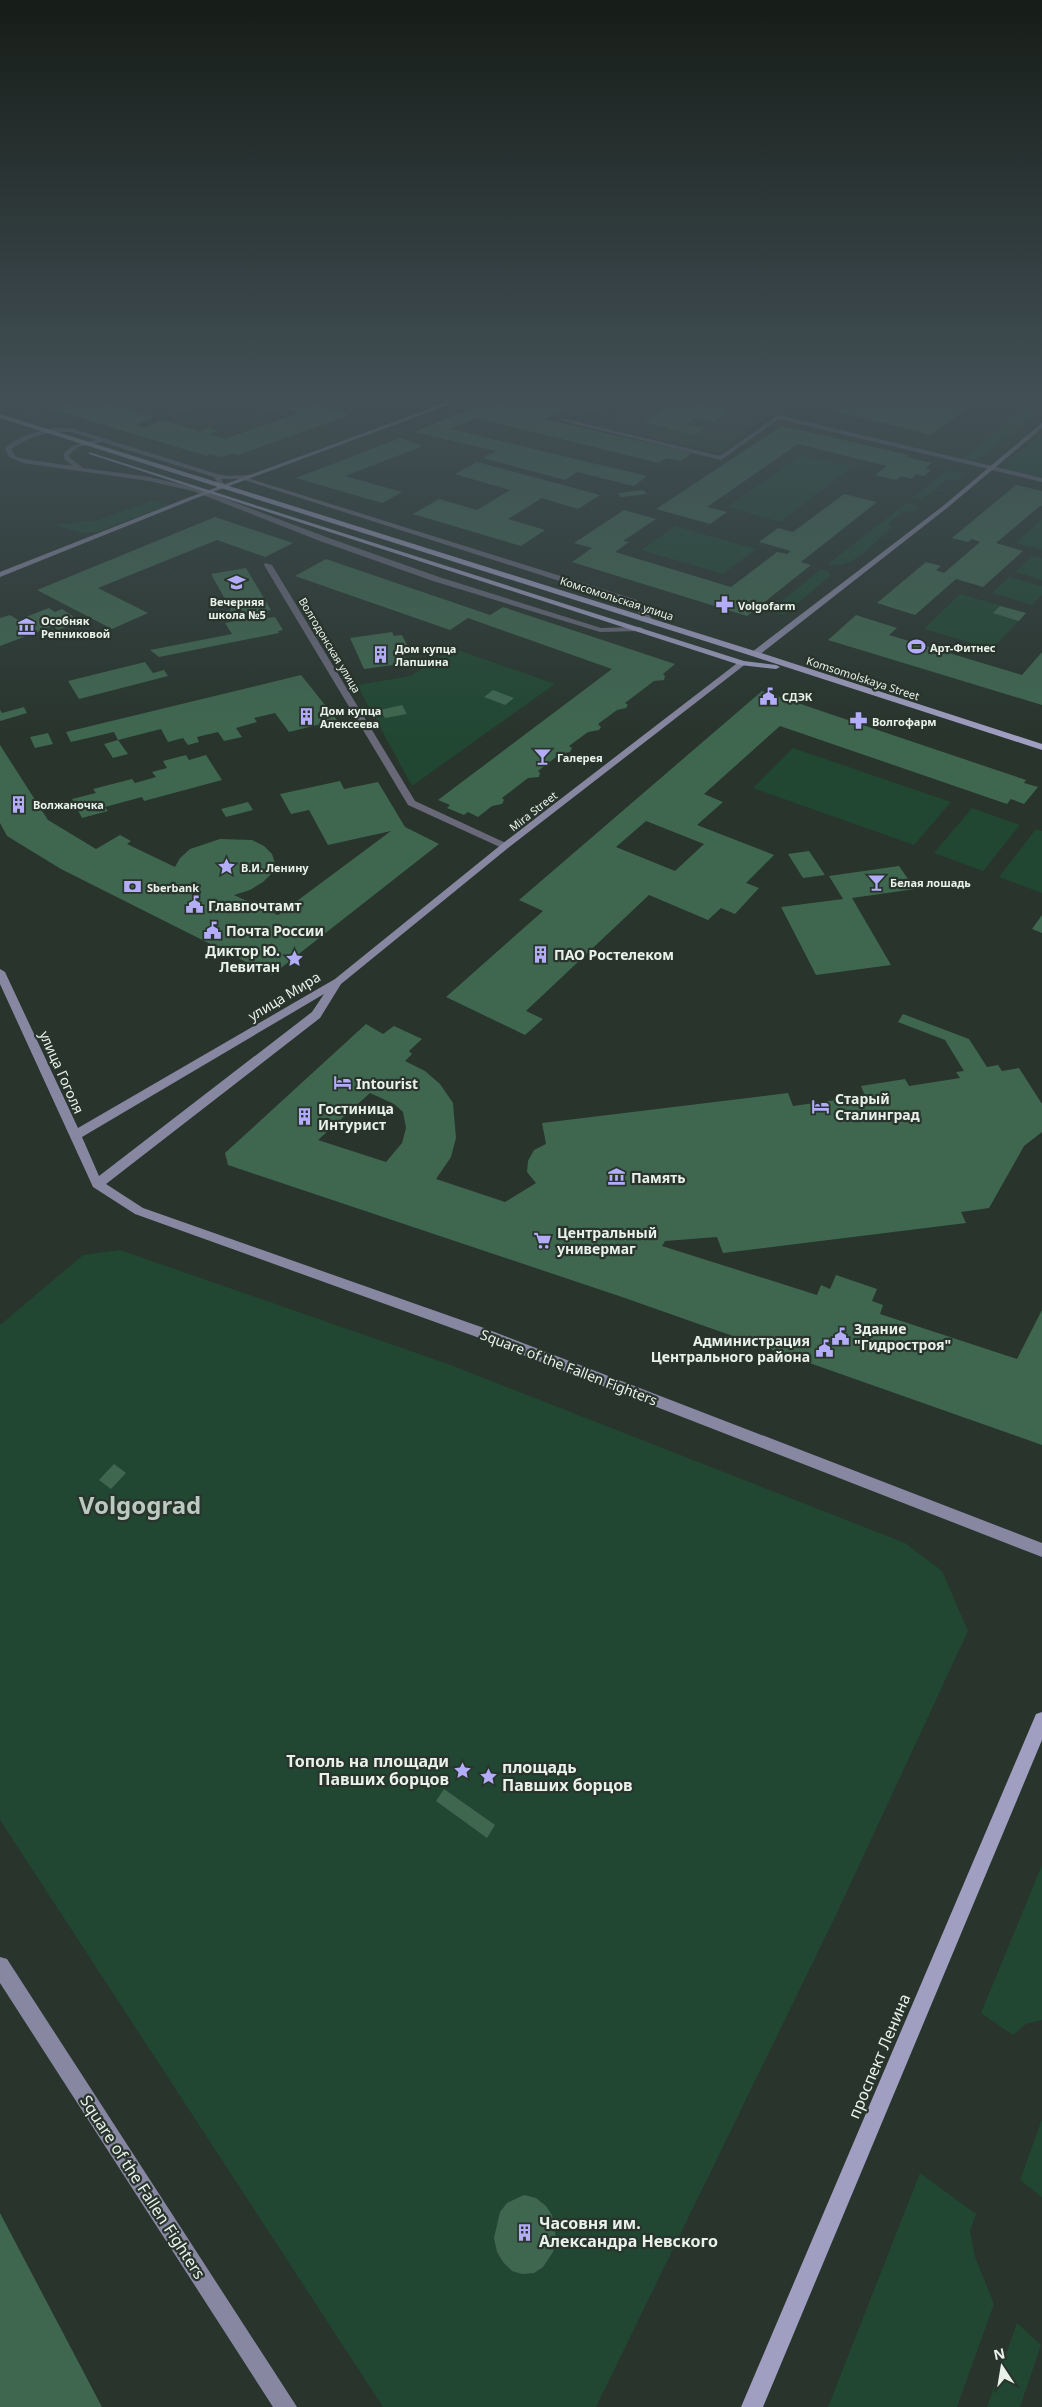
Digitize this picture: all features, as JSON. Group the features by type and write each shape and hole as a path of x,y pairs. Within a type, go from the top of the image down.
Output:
{"main road":[{"name":"Комсомольская улица","path":"282,514 590,613"},
{"name":"Комсомольская улица","path":"313,514 756,654 798,670"},
{"name":"Komsomolskaya Street","path":"590,613 743,663 798,670 1042,747"},
{"name":"проспект Ленина","path":"752,2407 1042,1720"}],"street":[{"path":"0,575 152,514"},
{"path":"259,514 322,539 436,579 600,630 640,629"},
{"path":"360,514 634,602 650,621"},
{"path":"756,654 936,514"},
{"name":"Волгодонская улица","path":"268,566 411,803 505,846"},
{"name":"Mira Street","path":"339,981 505,846 743,663"},
{"name":"улица Гоголя","path":"0,972 97,1184"},
{"name":"улица Мира","path":"74,1136 339,981"},
{"name":"улица Мира","path":"97,1184 316,1015 339,981"},
{"name":"Square of the Fallen Fighters","path":"97,1184 139,1211 479,1332 1042,1550"},
{"name":"Square of the Fallen Fighters","path":"0,1966 286,2407"}],"green space":[{"path":"114,514 143,514 97,532 84,533 54,525 98,520"},
{"path":"753,514 790,514 780,522"},
{"path":"892,514 900,514 888,523 892,527 863,554 846,563 828,564"},
{"path":"1042,519 1042,550 1016,543"},
{"path":"675,526 756,549 723,574 641,550"},
{"path":"1032,556 1042,558 1042,580 1015,572"},
{"path":"821,569 829,572 831,575 784,615 770,611"},
{"path":"1009,577 1042,586 1042,595 1032,605 992,593"},
{"path":"960,594 1026,613 992,649 924,629"},
{"path":"452,648 555,684 412,786 357,685 411,676"},
{"path":"793,748 951,802 914,845 753,788"},
{"path":"972,808 1020,825 983,871 934,853"},
{"path":"1036,829 1042,831 1042,893 999,877"},
{"name":"площадь Павших борцов","path":"120,1250 448,1364 905,1543 942,1571 968,1631 836,1915 596,2407 383,2407 0,1820 0,1325 83,1255"},
{"path":"1042,1865 1042,2020 1026,2024 1013,2035 981,2013"},
{"path":"1042,2119 1042,2197 1020,2180"},
{"path":"920,2173 976,2214 970,2231 975,2257 994,2304 957,2407 828,2407"},
{"path":"1017,2323 1041,2345 1020,2407 987,2407"}],"building":[{"path":"414,514 516,514 508,519 545,530 521,546"},
{"path":"617,514 639,514 656,519 623,541 629,542 615,552 731,587 777,552 787,554 791,551 759,542 778,528 793,532 817,514 861,514 801,562 811,565 747,616 572,562 592,548 574,543"},
{"path":"675,514 724,514 710,524"},
{"path":"981,514 1030,514 996,543 1023,551 983,587 956,579 915,615 877,603 926,562 941,566 936,570 944,573 980,542 972,539 968,542 952,538"},
{"path":"215,517 293,543 265,557 217,540 98,588 148,613 112,629 37,590"},
{"path":"326,559 490,615 503,607 675,664 663,674 665,676 664,680 654,681 625,703 628,705 626,708 617,710 598,724 601,727 599,730 588,732 569,746 572,748 570,752 560,754 538,771 540,773 539,777 528,778 502,798 504,800 502,804 492,806 478,817 468,812 464,815 447,808 450,805 438,800 612,669 468,618 450,630 295,576"},
{"path":"246,568 271,610 223,619 219,612 231,610 211,574"},
{"path":"1000,606 1026,613 1019,621 993,613"},
{"path":"49,608 55,612 62,609 80,621 58,630 53,626 0,646 0,618 10,615 18,620"},
{"path":"266,615 268,618 275,617 283,630 278,631 279,633 159,657 150,650 232,634 225,623"},
{"path":"856,615 897,628 889,635 1022,675 1042,652 1042,705 828,640"},
{"name":"Дом купца Лапшина","path":"392,632 394,636 402,635 407,645 400,646 408,663 364,669 350,638"},
{"path":"145,662 153,673 164,670 168,676 79,699 68,681"},
{"path":"301,675 337,720 289,732 275,713 254,718 257,722 236,728 242,737 224,741 218,732 197,737 199,742 188,745 183,738 168,742 161,729 118,740 114,732 71,742 66,732"},
{"path":"493,690 514,698 505,705 484,697"},
{"path":"762,691 1026,780 1024,783 1038,787 1024,804 1011,799 1007,804 780,726 704,794 723,802 697,825 774,855 746,883 759,888 735,914 721,908 708,920 649,895 526,1011 543,1019 525,1035 446,997 543,911 519,900","holes":["646,821 704,844 675,871 616,847"]},
{"path":"402,705 407,714 385,718 380,710"},
{"path":"24,707 27,713 0,721 0,710 2,713"},
{"path":"48,733 53,744 35,748 30,737"},
{"path":"118,740 128,754 113,758 104,744"},
{"path":"0,745 48,820 96,849 120,835 131,841 127,844 175,867 180,858 190,849 220,839 252,840 264,846 272,854 275,863 272,873 263,882 250,890 234,895 278,915 391,831 328,845 309,810 291,814 280,794 340,781 344,789 378,782 405,827 439,844 272,975 61,869 7,836 0,823"},
{"path":"186,755 189,760 206,755 222,780 144,801 142,797 105,807 108,811 82,818 72,799 96,793 93,789 132,779 135,783 156,777 152,772 167,768 163,761"},
{"path":"248,802 253,810 226,817 221,809"},
{"path":"809,851 825,875 803,878 788,854"},
{"path":"899,866 915,889 852,898 891,965 816,975 781,907 843,899 829,876"},
{"path":"1042,915 1042,933 1032,929"},
{"path":"903,1014 969,1039 987,1067 998,1065 1002,1071 1019,1068 1042,1104 1042,1132 1024,1146 989,1208 961,1212 966,1223 723,1253 717,1237 665,1241 662,1246 817,1295 821,1285 830,1289 836,1275 877,1289 872,1301 883,1305 880,1314 1017,1359 1042,1310 1042,1445 622,1297 228,1165 225,1153 366,1024 383,1034 394,1026 422,1039 409,1051 412,1054 405,1061 425,1071 440,1084 453,1103 456,1138 451,1157 436,1179 505,1202 536,1183 527,1172 528,1161 534,1150 546,1144 542,1123 788,1093 793,1106 865,1096 861,1086 905,1079 909,1086 960,1078 956,1072 964,1071 945,1040 898,1022","holes":["370,1093 394,1104 403,1112 406,1128 402,1143 386,1162 318,1140"]},
{"path":"114,1464 126,1473 111,1489 99,1480"},
{"path":"444,1789 495,1825 487,1838 436,1801"},
{"name":"Часовня им. Александра Невского","path":"524,2195 536,2198 546,2206 552,2215 556,2238 553,2252 543,2267 534,2273 522,2274 512,2271 503,2262 497,2252 494,2238 500,2212 507,2203"},
{"path":"0,2213 102,2407 0,2407"}],"place":[{"name":"Вечерняя школа №5","path":"237,583"},
{"name":"Volgofarm","path":"724,605"},
{"name":"Особняк Репниковой","path":"27,626"},
{"name":"Арт-Фитнес","path":"916,647"},
{"name":"Дом купца Лапшина","path":"381,654"},
{"name":"СДЭК","path":"768,696"},
{"name":"Дом купца Алексеева","path":"306,716"},
{"name":"Волгофарм","path":"858,721"},
{"name":"Галерея","path":"543,757"},
{"name":"Волжаночка","path":"19,804"},
{"name":"В.И. Ленину","path":"227,867"},
{"name":"Белая лошадь","path":"876,882"},
{"name":"Sberbank","path":"133,887"},
{"name":"Главпочтамт","path":"194,905"},
{"name":"Почта России","path":"212,930"},
{"name":"ПАО Ростелеком","path":"540,954"},
{"name":"Диктор Ю. Левитан","path":"294,958"},
{"name":"Intourist","path":"342,1083"},
{"name":"Старый Сталинград","path":"821,1106"},
{"name":"Гостиница Интурист","path":"304,1116"},
{"name":"Память","path":"617,1177"},
{"name":"Центральный универмаг","path":"543,1240"},
{"name":"Здание \"Гидростроя\"","path":"840,1336"},
{"name":"Администрация Центрального района","path":"824,1348"},
{"name":"Тополь на площади Павших борцов","path":"463,1770"},
{"name":"площадь Павших борцов","path":"488,1776"},
{"name":"Часовня им. Александра Невского","path":"525,2232"}],"district":[{"name":"Volgograd","path":"140,1504"}]}
